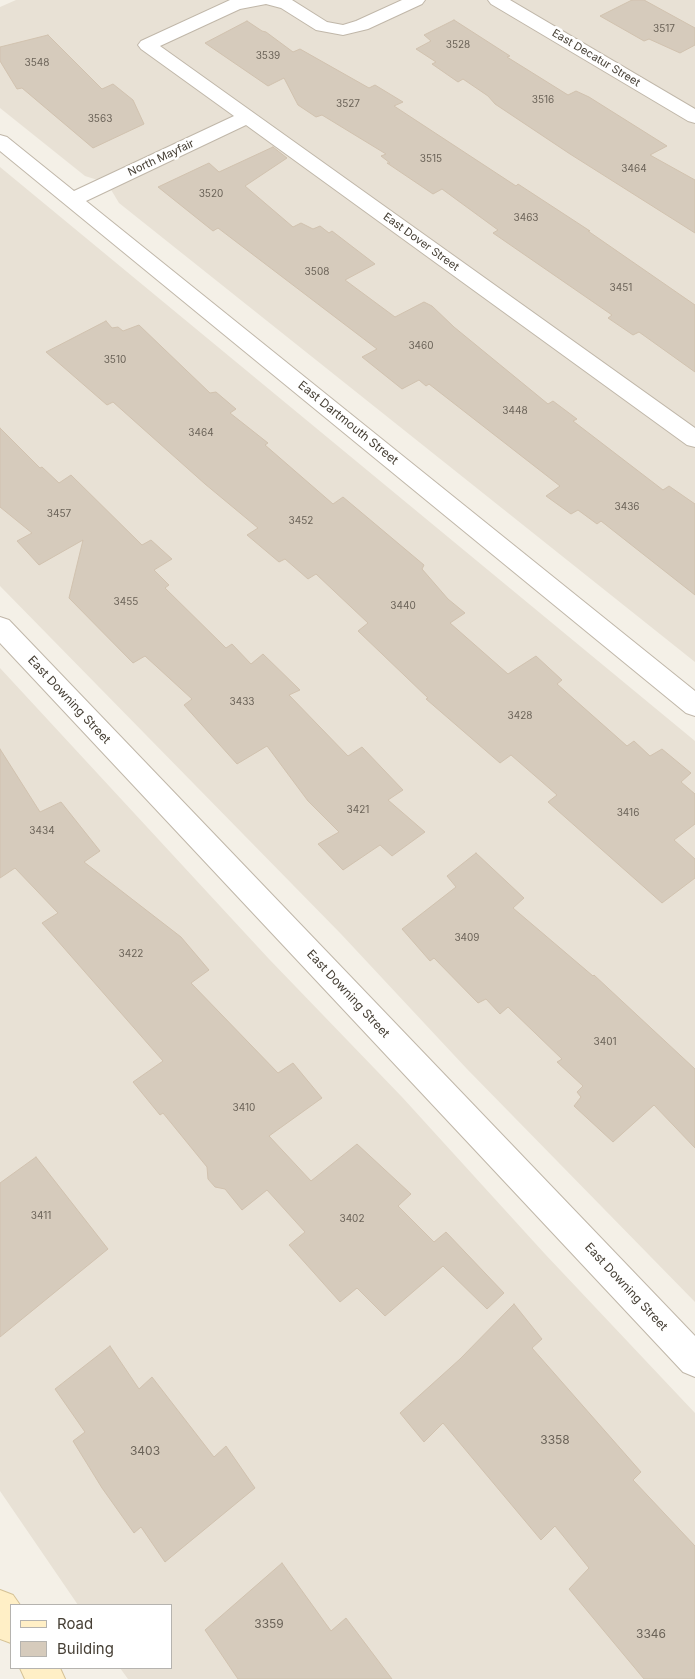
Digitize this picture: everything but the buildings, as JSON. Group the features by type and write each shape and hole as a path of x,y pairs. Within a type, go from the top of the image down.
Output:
{"street":[{"name":"East Dover Street","path":"262,0 236,4 147,45 695,439"},
{"path":"270,0 287,4 322,26 343,30 362,25 416,0"},
{"name":"East Decatur Street","path":"497,0 695,117"},
{"name":"North Mayfair","path":"73,199 248,117"},
{"name":"East Dartmouth Street","path":"0,141 695,706"},
{"name":"East Downing Street","path":"0,627 695,1360"},
{"path":"0,1608 10,1623"}],"shaded area":[{"path":"16,0 695,0 695,662 119,203 107,183 85,176 0,108 0,7"},
{"path":"0,167 695,741 695,1302 467,1069 341,934 0,586"},
{"path":"0,668 269,959 402,1097 545,1254 695,1413 695,1679 128,1679 121,1669 172,1669 172,1604 77,1604 0,1491"}]}
